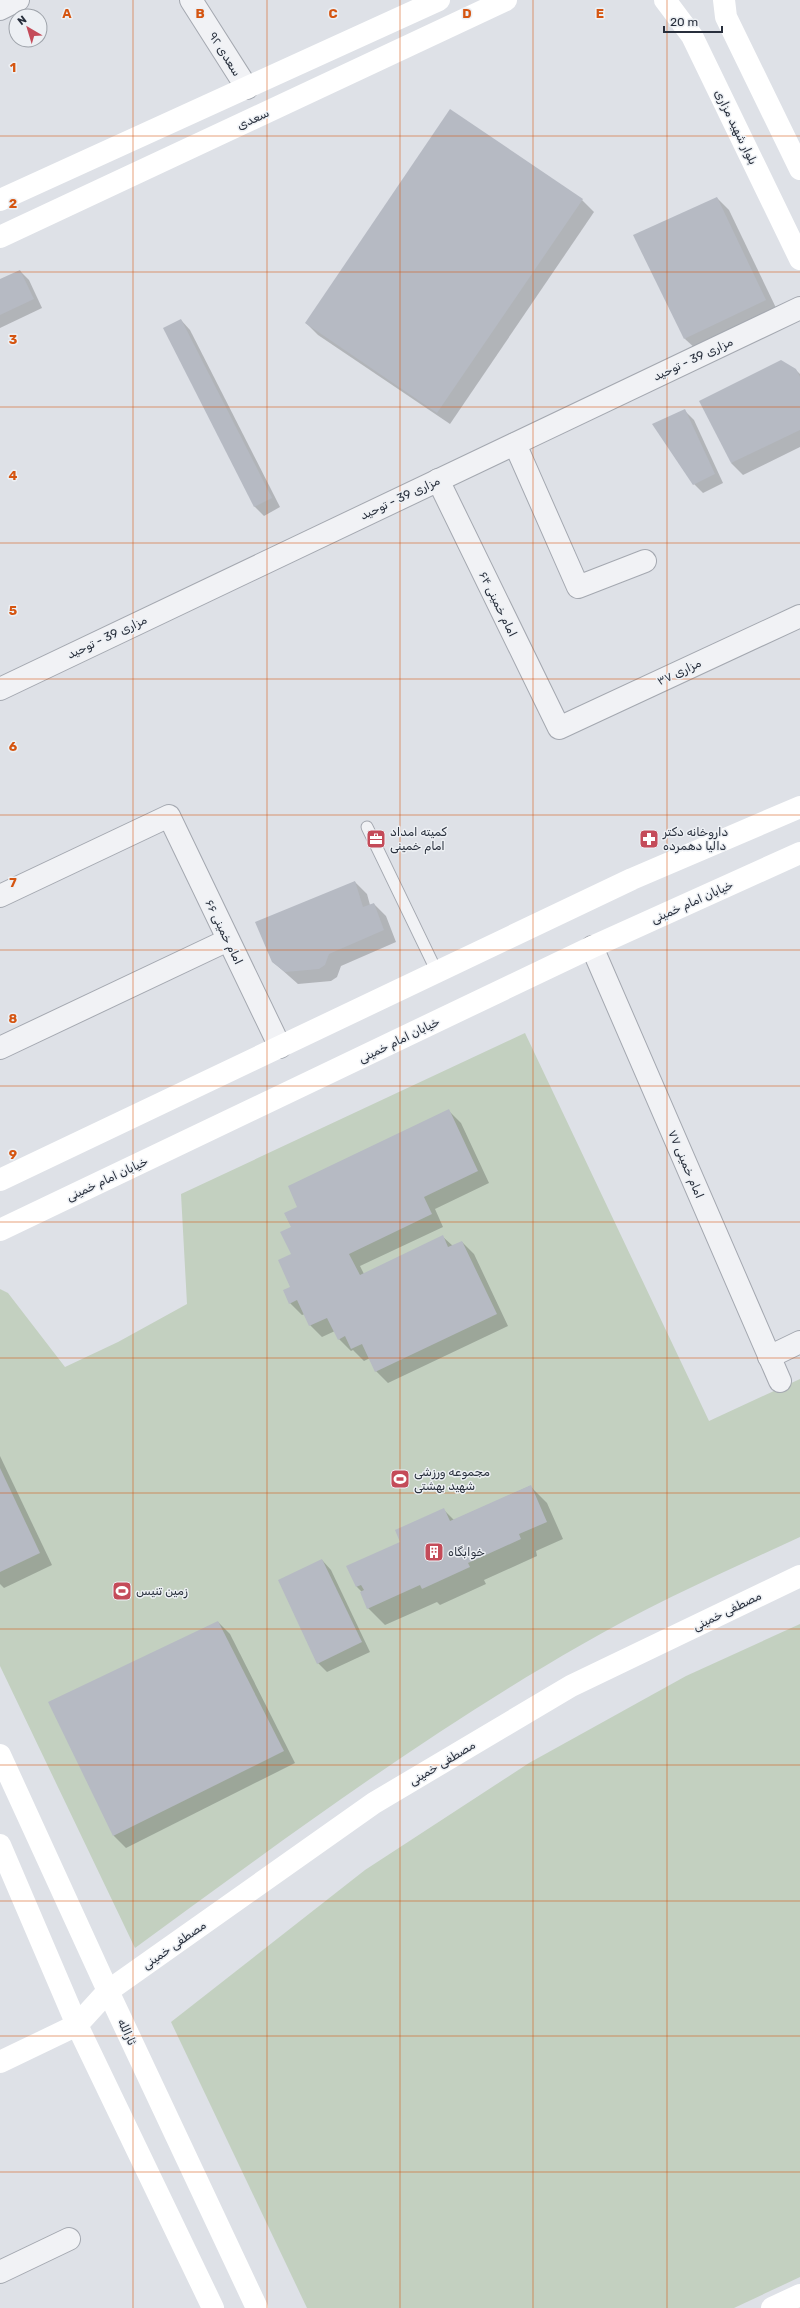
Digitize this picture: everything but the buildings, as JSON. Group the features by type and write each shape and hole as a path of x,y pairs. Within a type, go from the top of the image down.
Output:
{"main road":[{"path":"0,200 439,0"},
{"name":"سعدی","path":"0,237 506,0"},
{"name":"بلوار شهید مزاری","path":"665,0 692,36 800,259"},
{"path":"724,0 726,17 800,169"},
{"path":"0,1180 632,879 800,807"},
{"name":"خیابان امام خمینی","path":"0,1230 592,947 800,853"},
{"name":"مصطفی خمینی","path":"77,2025 108,1991 374,1803 571,1686 800,1576"},
{"name":"ثارالله","path":"0,1755 108,1991 257,2308"},
{"path":"0,1845 77,2025 212,2308"},
{"path":"0,2062 77,2025"},
{"path":"772,2308 800,2295"}],"street":[{"path":"0,9 18,0"},
{"name":"سعدی ۹۲","path":"191,0 247,88"},
{"name":"مزاری 39 - توحید","path":"0,688 800,308"},
{"path":"515,444 578,587 645,561"},
{"name":"امام خمینی ۶۴","path":"438,480 559,728"},
{"name":"مزاری ۳۷","path":"559,728 800,616"},
{"name":"امام خمینی ۶۶","path":"0,896 169,816 280,1047"},
{"path":"0,1048 228,940"},
{"name":"امام خمینی ۷۷","path":"592,947 780,1381"},
{"path":"769,1357 800,1342"},
{"path":"0,2272 68,2239"}],"lane":[{"path":"367,827 437,972"}],"green space":[{"name":"مجموعه ورزشی شهید بهشتی","path":"525,1033 709,1421 800,1379 800,1537 689,1588 634,1616 523,1679 466,1715 354,1790 135,1948 0,1666 0,1289 8,1293 65,1367 118,1342 187,1304 181,1194"},
{"path":"800,1624 800,2277 734,2308 307,2308 171,2022 365,1870 529,1763 686,1676"}],"place":[{"name":"کمیته امداد امام خمینی","path":"376,839"},
{"name":"داروخانه دکتر دالیا دهمرده","path":"649,839"},
{"name":"مجموعه ورزشی شهید بهشتی","path":"400,1479"},
{"name":"خوابگاه","path":"434,1552"},
{"name":"زمین تنیس","path":"122,1591"}]}
